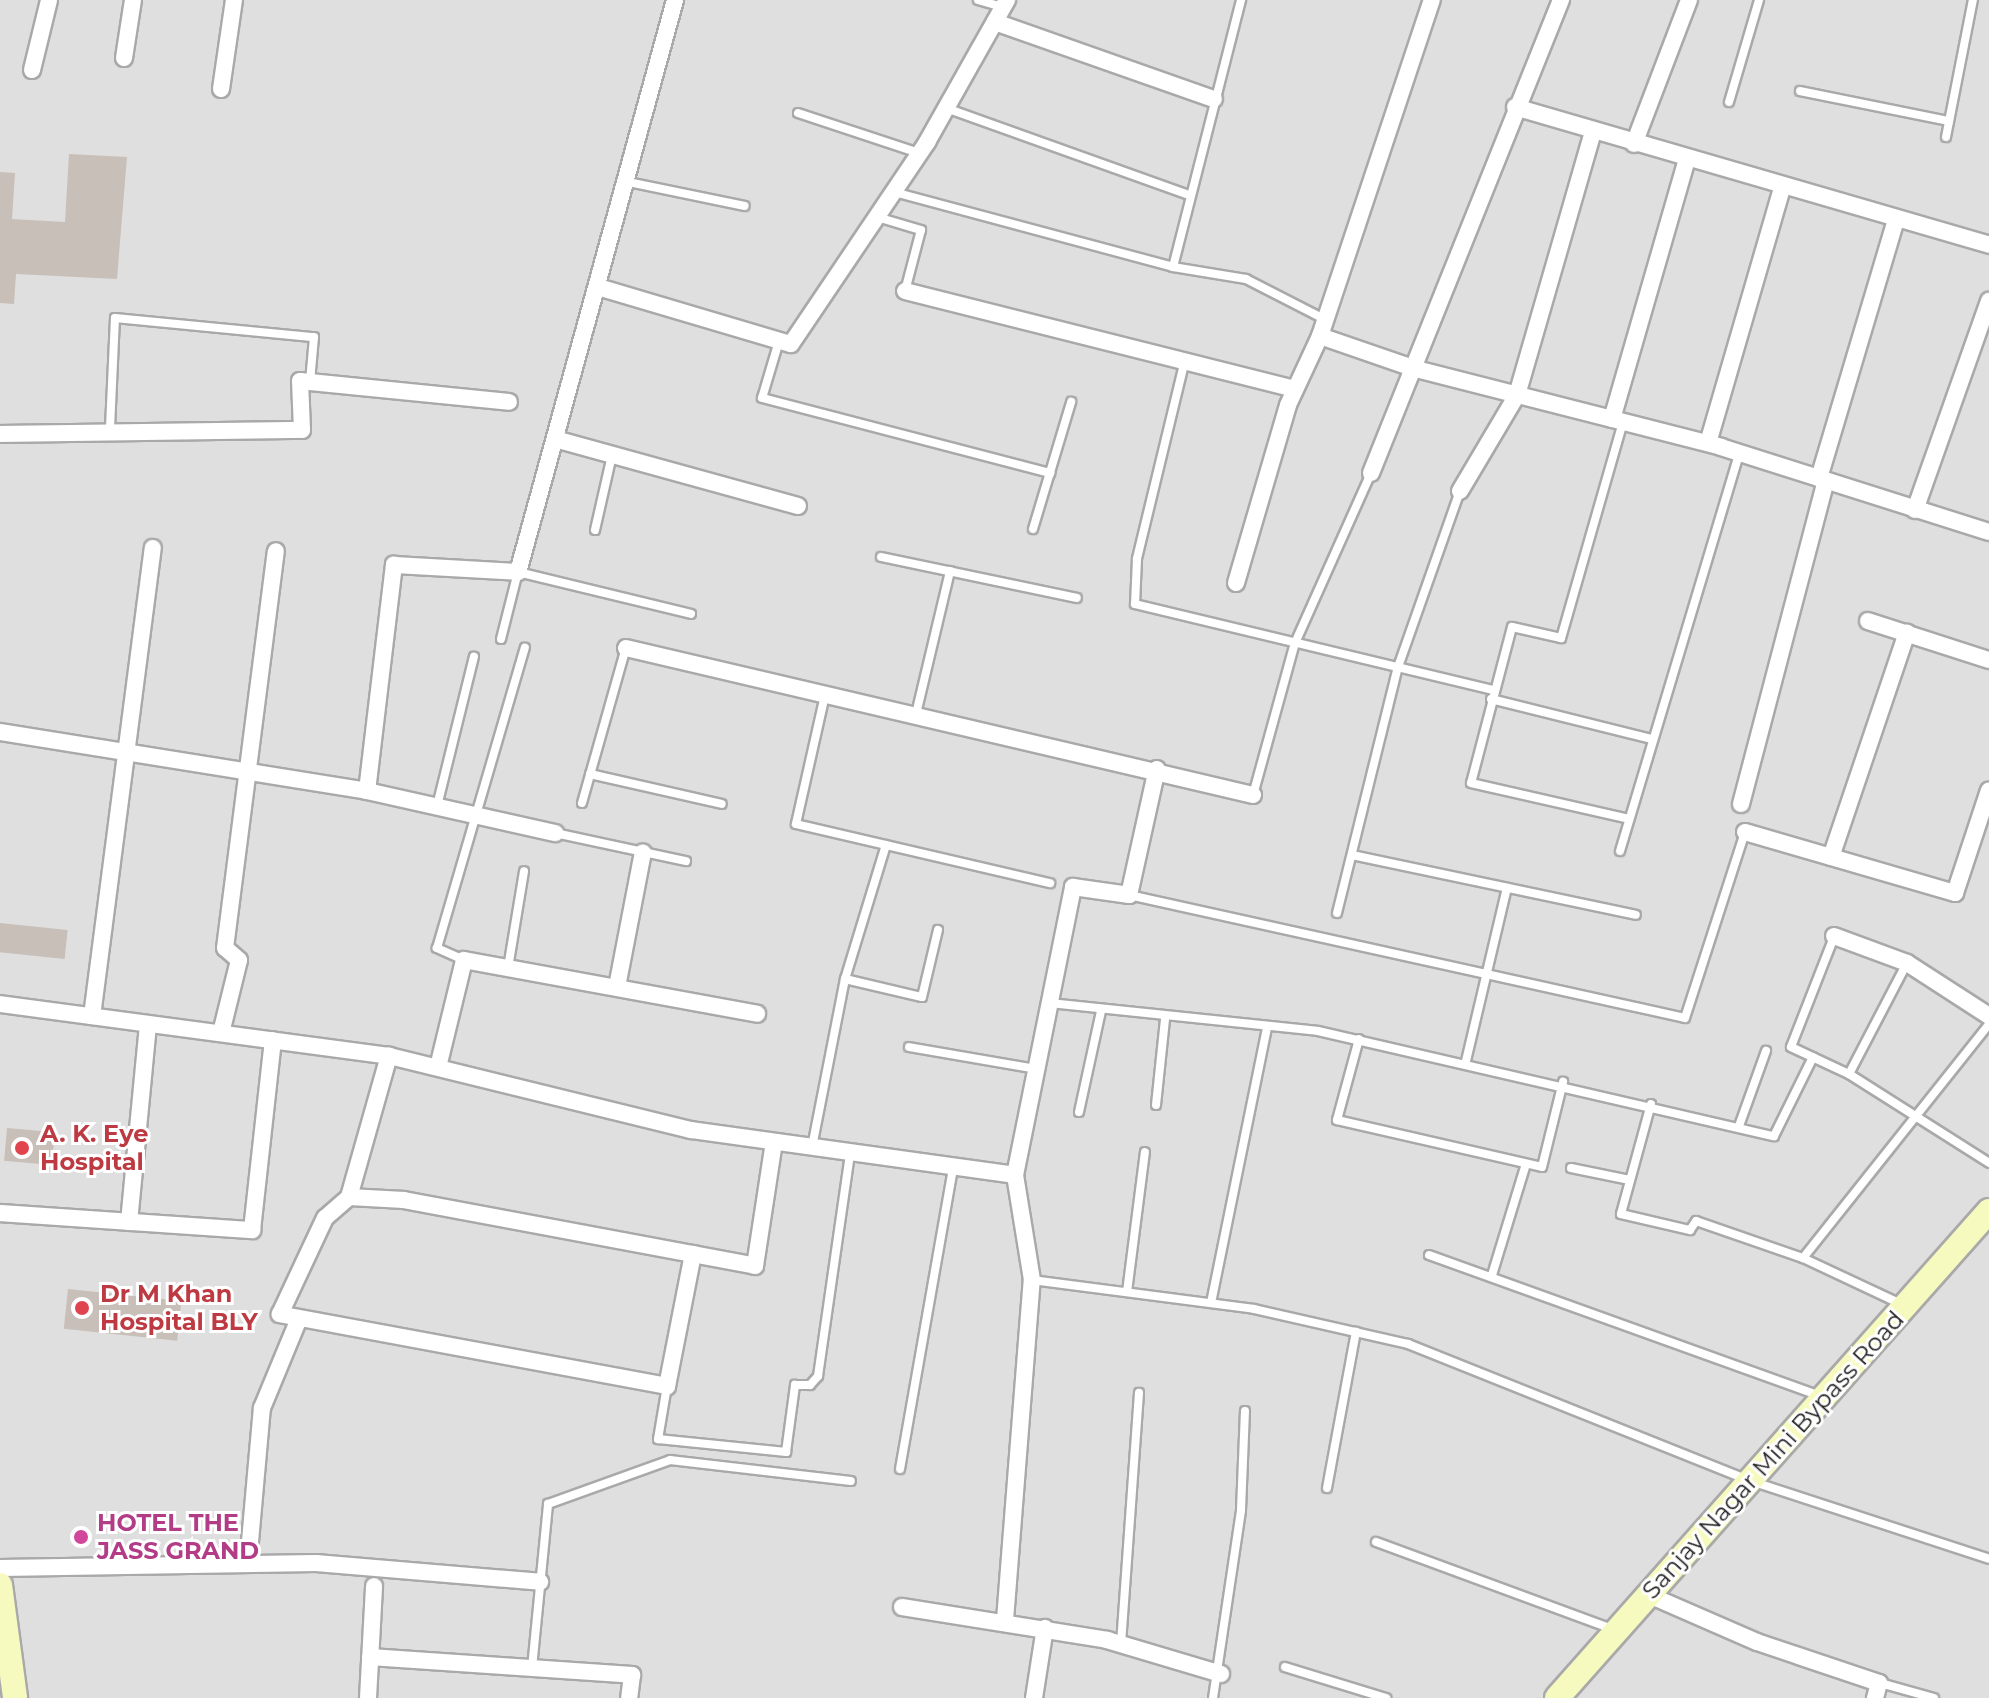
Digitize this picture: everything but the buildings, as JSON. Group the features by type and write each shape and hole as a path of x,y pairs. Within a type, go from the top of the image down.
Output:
{"street":[{"path":"32,70 49,0"},
{"path":"124,58 133,0"},
{"path":"221,89 234,0"},
{"path":"367,791 394,565 518,572 628,182 675,0"},
{"path":"1236,583 1295,389 1326,320 1432,0"},
{"path":"1371,473 1416,369 1515,107 1561,0"},
{"path":"1634,144 1689,0"},
{"path":"598,287 791,344 919,153 1001,10 1214,99"},
{"path":"1515,107 1782,188 1989,245"},
{"path":"1460,491 1517,395 1593,131"},
{"path":"1618,420 1687,160"},
{"path":"1708,443 1782,188"},
{"path":"1741,804 1823,480 1896,219"},
{"path":"905,291 1295,389"},
{"path":"1915,510 1989,301"},
{"path":"1320,336 1416,369 1708,443 1989,532"},
{"path":"0,434 110,428 302,430 300,381 509,402"},
{"path":"555,439 798,506"},
{"path":"92,1016 131,753 153,548"},
{"path":"221,1033 239,960 225,948 251,772 276,551"},
{"path":"1868,621 1989,660"},
{"path":"1831,857 1907,633"},
{"path":"626,648 1157,769 1253,795"},
{"path":"0,732 367,791 555,833"},
{"path":"1005,1620 1032,1280 1015,1175 1073,887 1129,895 1157,769"},
{"path":"1745,832 1955,893 1989,790"},
{"path":"617,987 643,852"},
{"path":"1834,936 1907,963 1989,1016"},
{"path":"438,1067 464,960 757,1014"},
{"path":"0,1004 389,1056 691,1130 1015,1175"},
{"path":"129,1222 148,1024"},
{"path":"0,1213 252,1230 273,1040"},
{"path":"389,1056 349,1197 325,1218 280,1314 298,1321 667,1386 693,1254"},
{"path":"349,1197 404,1200 755,1266 774,1142"},
{"name":"Sanjay Nagar Mini Bypass Road","path":"1557,1698 1989,1211"},
{"path":"248,1564 262,1408 298,1321"},
{"path":"0,1568 248,1564 540,1582"},
{"path":"0,1585 15,1698"},
{"path":"368,1698 374,1586"},
{"path":"1649,1595 1877,1690"},
{"path":"902,1607 1045,1628 1121,1645 1221,1674"},
{"path":"1034,1698 1045,1628"},
{"path":"370,1657 632,1675 629,1698"}],"lane":[{"path":"978,0 1001,10"},
{"path":"1173,267 1241,0"},
{"path":"1729,102 1759,0"},
{"path":"1946,137 1973,0"},
{"path":"1800,91 1949,121"},
{"path":"946,108 1189,195"},
{"path":"798,113 919,153"},
{"path":"628,182 745,206"},
{"path":"893,192 1173,267 1246,279 1326,320"},
{"path":"877,217 921,230 905,291"},
{"path":"110,428 115,318 314,337 310,382"},
{"path":"779,341 762,398 1050,473"},
{"path":"1185,360 1137,559 1135,604 1398,667 1651,739"},
{"path":"1033,529 1071,402"},
{"path":"1618,420 1561,638 1512,627 1471,783 1629,819"},
{"path":"1620,851 1651,739 1740,453"},
{"path":"595,530 612,454"},
{"path":"1253,795 1295,643 1371,473"},
{"path":"1337,913 1398,667 1460,491"},
{"path":"881,557 1077,598"},
{"path":"916,714 950,571"},
{"path":"501,639 518,572 691,614"},
{"path":"464,960 437,948 525,648"},
{"path":"582,803 626,648"},
{"path":"437,806 474,657"},
{"path":"825,694 796,824 1050,883"},
{"path":"590,774 722,804"},
{"path":"1129,895 1685,1018 1745,832"},
{"path":"555,833 686,861"},
{"path":"812,1147 845,979 886,845"},
{"path":"1352,855 1636,915"},
{"path":"508,968 524,871"},
{"path":"1466,1061 1507,888"},
{"path":"845,979 922,997 938,930"},
{"path":"1834,936 1791,1047 1849,1074 1989,1163"},
{"path":"1849,1074 1907,963"},
{"path":"1049,1003 1165,1019 1267,1027 1359,1039 1563,1082 1774,1136 1813,1057"},
{"path":"1079,1112 1101,1011"},
{"path":"1156,1105 1165,1019"},
{"path":"1803,1258 1989,1024"},
{"path":"1211,1303 1267,1027"},
{"path":"1359,1039 1337,1120 1526,1164 1542,1167 1563,1082"},
{"path":"909,1047 1036,1069"},
{"path":"1739,1126 1766,1051"},
{"path":"1651,1104 1621,1214 1690,1230 1696,1221 1803,1258 1905,1306"},
{"path":"1127,1292 1145,1152"},
{"path":"667,1386 658,1439 786,1452 795,1385 810,1385 818,1376 850,1153"},
{"path":"1492,1275 1526,1164"},
{"path":"900,1469 953,1167"},
{"path":"1571,1168 1630,1180"},
{"path":"1429,1255 1492,1275 1824,1398"},
{"path":"1032,1280 1211,1303 1408,1344 1751,1481 1989,1559"},
{"path":"1327,1488 1356,1332"},
{"path":"1121,1645 1139,1393"},
{"path":"1213,1698 1221,1674 1245,1411"},
{"path":"532,1668 548,1504 670,1460 851,1481"},
{"path":"1376,1542 1617,1631"},
{"path":"1285,1667 1386,1698"},
{"path":"1877,1690 1934,1698"}],"shaded area":[{"path":"0,0 1989,0 1989,1698 0,1698"}],"place":[{"name":"A. K. Eye Hospital","path":"22,1148"},
{"name":"Dr M Khan Hospital BLY","path":"82,1308"},
{"name":"HOTEL THE JASS GRAND","path":"81,1537"}]}
